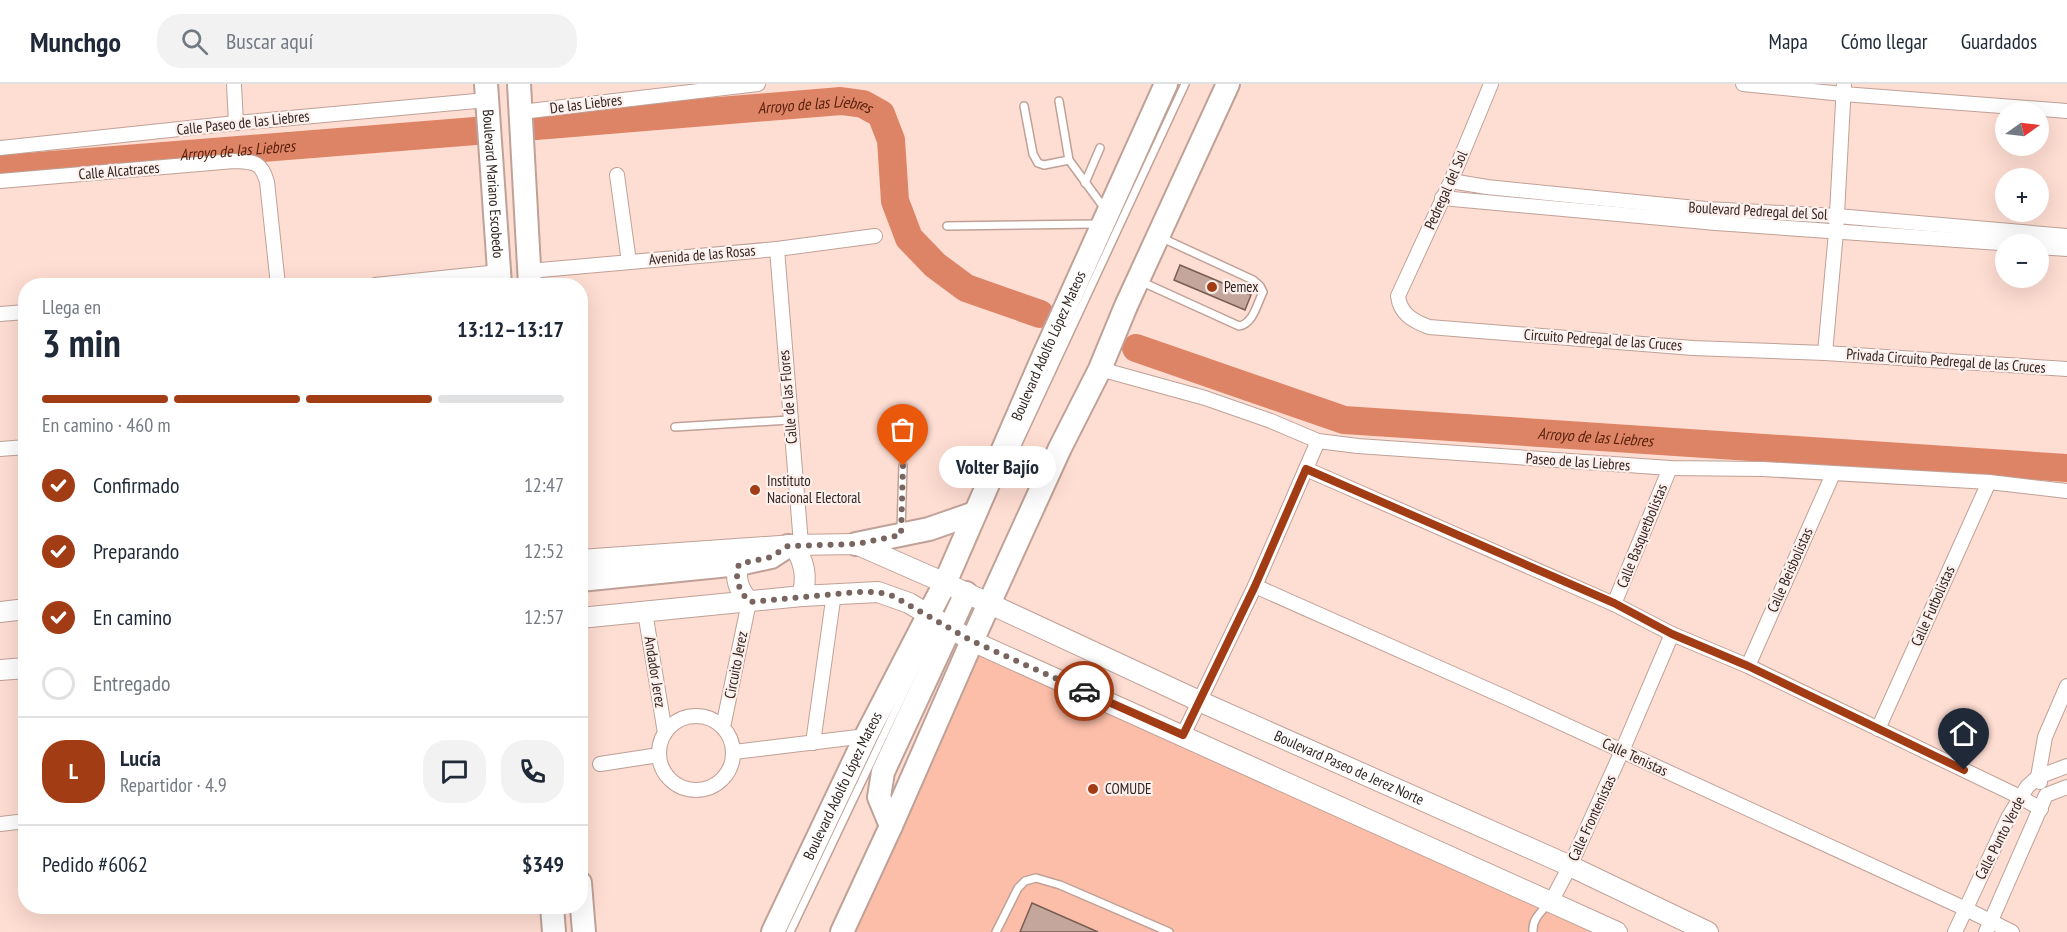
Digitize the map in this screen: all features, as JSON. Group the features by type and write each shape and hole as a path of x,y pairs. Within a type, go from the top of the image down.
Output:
{"main road":[{"name":"Boulevard Mariano Escobedo","path":"519,84 530,278"},
{"name":"Boulevard Adolfo López Mateos","path":"773,932 866,736 939,620 954,587 975,513 1166,84"},
{"path":"842,932 972,641 1060,448 1100,369 1126,306 1228,84"},
{"name":"Boulevard Mariano Escobedo","path":"487,92 500,278"},
{"path":"588,559 794,545 856,544 948,523 975,513"},
{"name":"Boulevard Paseo de Jerez Norte","path":"856,544 1199,701 1570,866 1708,932"},
{"path":"588,579 739,564 771,557 794,545"},
{"path":"794,545 804,568 805,584 802,596"},
{"path":"739,564 736,571 737,582 742,594 749,602"},
{"path":"588,617 834,593 878,592 909,603 972,641 1617,932"},
{"path":"0,612 18,610"},
{"path":"891,826 879,797 883,772 939,620"},
{"path":"0,670 18,669"},
{"path":"553,914 554,932"},
{"path":"583,914 584,932"}],"street":[{"path":"234,84 236,123"},
{"name":"De las Liebres","path":"521,112 758,84"},
{"name":"Pedregal del Sol","path":"1398,296 1491,84"},
{"path":"1743,84 1844,89 2067,111"},
{"path":"1825,353 1836,232 1844,89"},
{"name":"Calle Paseo de las Liebres","path":"0,148 236,123 487,92"},
{"name":"Calle Alcatraces","path":"0,181 234,161 254,162 263,168 267,182 277,278"},
{"path":"617,175 628,262"},
{"name":"Boulevard Pedregal del Sol","path":"1450,181 1706,209 1837,216 2067,236"},
{"name":"Boulevard Pedregal del Sol","path":"1442,198 1836,232 1995,243"},
{"name":"Avenida de las Rosas","path":"530,278 628,262 777,249 875,236"},
{"path":"2049,248 2067,249"},
{"name":"Calle de las Flores","path":"777,249 789,420 794,545"},
{"name":"Circuito Pedregal de las Cruces","path":"1398,296 1407,316 1429,327 1693,348 1825,353"},
{"path":"0,314 18,313"},
{"name":"Privada Circuito Pedregal de las Cruces","path":"1825,353 2067,369"},
{"name":"Paseo de las Liebres","path":"1100,369 1205,398 1271,421 1318,441 1429,452 1670,468 1762,469 1989,482 2067,491"},
{"path":"1183,735 1255,586 1318,441"},
{"path":"0,449 18,448"},
{"name":"Calle Basquetbolistas","path":"1614,603 1670,468"},
{"path":"1306,469 1614,603 1672,634 1748,666 2020,796 2041,809"},
{"name":"Calle Beisbolistas","path":"1748,666 1833,474"},
{"name":"Calle Futbolistas","path":"1878,729 1989,482"},
{"name":"Calle Tenistas","path":"1255,586 1966,909 1988,927 2012,932"},
{"path":"813,743 834,593"},
{"name":"Circuito Jerez","path":"723,728 749,602"},
{"name":"Andador Jerez","path":"645,612 665,733"},
{"name":"Calle Frontenistas","path":"1551,902 1570,866 1622,751 1672,634"},
{"path":"2046,795 2038,777 2045,737 2067,686"},
{"path":"693,716 710,718 723,728 731,739 734,752 729,772 716,786 698,791 679,787 665,773 659,755 660,743 665,733 677,722 693,716"},
{"path":"734,752 866,736"},
{"path":"600,764 659,755"},
{"name":"Calle Punto Verde","path":"1955,932 2008,818 2026,787 2038,777 2067,766"},
{"name":"Calle Punto Verde","path":"1988,927 2046,795 2067,786"},
{"path":"0,824 18,823"}],"lane":[{"path":"1001,483 1185,84"},
{"path":"947,226 1106,219 1069,160 1059,102"},
{"path":"1024,106 1033,154 1038,163 1044,165 1069,160"},
{"path":"1085,183 1100,148"},
{"path":"1138,280 1239,326 1250,321 1263,292 1260,286 1253,280 1158,236"},
{"path":"675,427 789,420"},
{"path":"901,535 903,466"},
{"path":"790,932 939,620"},
{"path":"996,932 1018,888 1025,881 1036,878 1060,885 1152,929 1169,932"},
{"path":"1533,932 1536,918 1551,902"}],"shaded area":[{"name":"COMUDE","path":"971,645 1596,932 836,932"}],"building":[{"name":"Pemex","path":"1180,265 1251,295 1245,310 1174,280"},
{"path":"1032,903 1098,932 1020,932"}],"waterway":[{"name":"Arroyo de las Liebres","path":"536,126 841,101 863,104 881,114 891,140 895,201 909,238 935,265 966,288 1040,314"},
{"name":"Arroyo de las Liebres","path":"0,169 475,131"},
{"name":"Arroyo de las Liebres","path":"1136,348 1344,420 2067,468"}],"way so far":[{"path":"903,466 901,535 856,544 788,546 771,557 739,564 736,577 742,594 749,602 857,592 878,592 893,596 909,603 972,641 1084,691"}],"place":[{"name":"Pemex","path":"1212,287"},
{"name":"Volter Bajío","path":"903,466"},
{"name":"Instituto Nacional Electoral","path":"755,490"},
{"name":"COMUDE","path":"1093,789"}],"route":[{"path":"1084,691 1183,735 1255,586 1306,469 1614,603 1672,634 1748,666 1964,770"}]}
